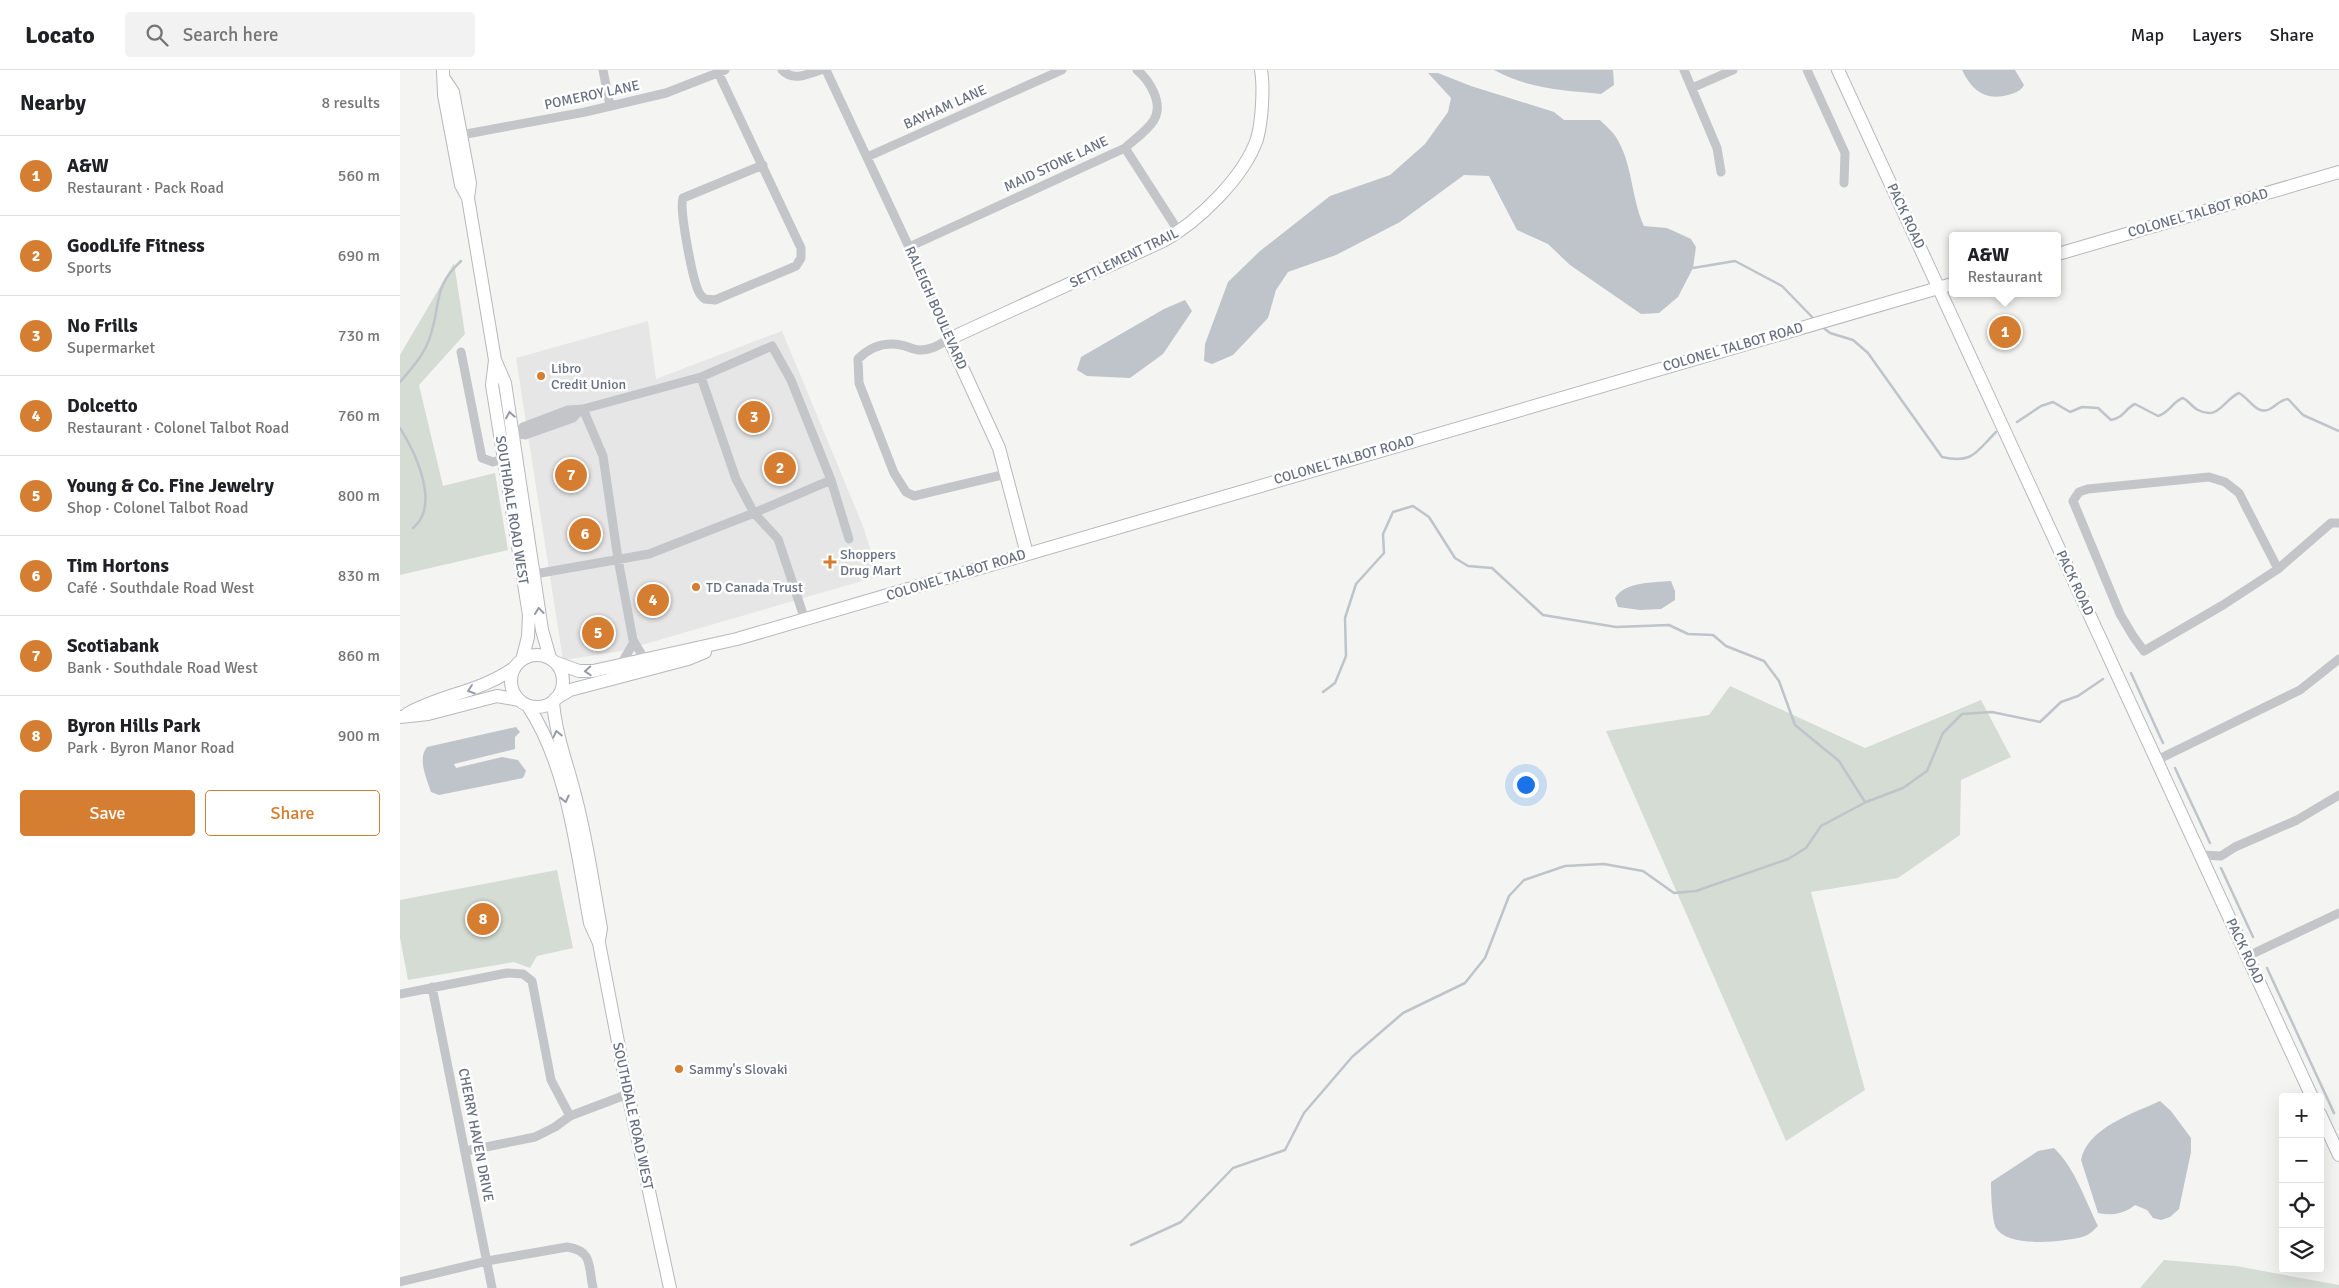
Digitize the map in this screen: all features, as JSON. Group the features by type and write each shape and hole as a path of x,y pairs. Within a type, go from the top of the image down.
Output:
{"main road":[{"name":"SETTLEMENT TRAIL","path":"949,339 1179,232 1227,189 1240,171 1257,139 1263,94 1261,70"},
{"name":"PACK ROAD","path":"1838,70 2310,1093"},
{"name":"SOUTHDALE ROAD WEST","path":"444,75 453,92 461,135 470,184 468,198 496,360 505,383 515,435 542,630 553,661"},
{"name":"SOUTHDALE ROAD WEST","path":"444,75 444,95 459,176 461,185 468,198"},
{"name":"COLONEL TALBOT ROAD","path":"2061,253 2339,172"},
{"name":"COLONEL TALBOT ROAD","path":"553,661 579,671 620,666 737,639 1949,285"},
{"name":"RALEIGH BOULEVARD","path":"949,339 999,448 1027,554"},
{"name":"SOUTHDALE ROAD WEST","path":"496,360 492,385 528,615 528,637 518,664"},
{"name":"COLONEL TALBOT ROAD","path":"554,701 570,690 688,659 737,639"},
{"path":"534,655 553,661 563,678 562,688 554,701 544,706 497,696 428,714 402,716 422,705 483,686 534,655"},
{"path":"518,664 511,684 524,703"},
{"name":"SOUTHDALE ROAD WEST","path":"554,701 558,740 576,799 601,928 599,943"},
{"name":"SOUTHDALE ROAD WEST","path":"524,703 541,725 554,759 573,832 590,923 599,943 628,1094 670,1288"},
{"path":"2324,1123 2339,1155"}],"street":[{"path":"603,70 610,106"},
{"path":"782,70 786,74 798,77 820,70"},
{"name":"RALEIGH BOULEVARD","path":"826,70 909,247 949,339"},
{"name":"BAYHAM LANE","path":"867,157 1062,70"},
{"name":"MAID STONE LANE","path":"909,247 1125,148 1147,129 1156,118 1157,100 1153,89 1137,70"},
{"path":"1684,70 1716,148 1721,172"},
{"path":"1692,88 1733,70"},
{"path":"1807,70 1845,153 1844,183"},
{"path":"720,71 801,248 801,258 796,266 715,300 705,299 699,293 694,277 681,211 683,198 763,165"},
{"name":"POMEROY LANE","path":"461,135 666,93 720,71"},
{"path":"1125,148 1179,232"},
{"path":"949,339 937,347 918,350 901,345 879,345 864,353 858,359 859,383 894,472 906,492 914,496 1006,474"},
{"path":"461,352 482,458 493,462 503,459 515,435 525,435 573,418 581,410 701,377 772,346 791,380 831,480 849,538"},
{"path":"701,377 736,478 754,513 778,539 805,620"},
{"path":"581,410 603,456 618,559 634,642 645,660"},
{"path":"2278,568 2240,493 2225,482 2209,477 2088,489 2079,492 2073,500 2120,614 2144,651 2223,605 2278,568 2332,523 2339,523"},
{"path":"535,574 650,554 831,480"},
{"path":"620,666 634,642"},
{"path":"2157,760 2300,690 2339,659"},
{"path":"2201,855 2221,856 2235,847 2297,820 2339,795"},
{"path":"2248,956 2339,913"},
{"path":"400,994 507,973 523,974 532,981 551,1080 570,1116"},
{"name":"CHERRY HAVEN DRIVE","path":"432,987 492,1288"},
{"path":"466,1151 535,1136 555,1128 570,1116 628,1094"},
{"path":"400,1282 487,1261 567,1247 579,1249 585,1254 593,1288"}],"shaded area":[{"path":"1494,70 1613,70 1614,85 1601,94 1560,90 1533,85"},
{"path":"1962,70 2015,70 2024,85 2015,93 1993,97 1980,93 1975,89"},
{"path":"1428,73 1438,73 1471,86 1554,112 1564,120 1600,120 1622,147 1644,226 1667,228 1691,239 1696,247 1693,268 1678,297 1659,313 1641,314 1570,265 1548,244 1517,230 1489,176 1464,175 1400,222 1336,255 1288,272 1276,290 1268,318 1233,355 1212,364 1204,361 1205,344 1228,282 1260,251 1330,196 1390,175 1425,144 1448,112 1451,98"},
{"path":"454,263 465,334 419,385 443,486 495,473 508,550 400,575 400,355"},
{"path":"1185,300 1192,311 1163,354 1130,378 1087,376 1077,370 1081,357 1164,309"},
{"path":"648,321 656,379 782,331 863,526 879,576 621,651 563,660 516,358"},
{"path":"1671,581 1675,591 1675,600 1661,609 1640,610 1618,607 1615,598 1626,588 1640,584"},
{"path":"1730,686 1865,748 1981,700 2011,757 1961,780 1960,835 1898,878 1811,892 1865,1090 1786,1141 1606,731 1709,715"},
{"path":"516,727 520,732 515,737 515,749 454,764 456,768 502,757 518,760 526,771 523,778 439,795 431,792 423,763 424,752 427,747"},
{"path":"557,870 573,948 537,956 530,968 514,962 408,980 400,938 400,900"},
{"path":"2160,1101 2171,1111 2191,1138 2191,1152 2179,1209 2170,1217 2161,1220 2153,1218 2147,1210 2135,1205 2118,1214 2098,1213 2081,1160 2085,1149 2102,1130"},
{"path":"2054,1148 2074,1175 2098,1226 2082,1237 2050,1242 2023,1241 2012,1239 2002,1234 1995,1224 1991,1182 2038,1151"},
{"path":"2164,1260 2236,1266 2339,1285 2339,1288 2140,1288"}],"waterway":[{"path":"400,382 425,348 431,334 442,287 452,270 461,261"},
{"path":"1693,268 1735,261 1782,286 1815,320"},
{"path":"1821,326 1830,333 1853,340 1868,353 1942,457 1961,459 1973,455 1996,432"},
{"path":"2017,422 2041,406 2053,402 2070,412 2082,407 2098,408 2111,420 2119,417 2135,404 2158,416 2162,415 2183,398 2198,410 2211,413 2239,393 2253,406 2265,411 2288,399 2303,415 2339,431"},
{"path":"400,428 418,464 423,478 425,493 425,506 421,518 413,528"},
{"path":"1323,692 1335,683 1346,656 1345,618 1356,584 1384,553 1383,534 1393,512 1413,506 1429,517 1455,558 1468,566 1492,568 1543,615 1616,627 1669,625 1688,634 1713,635 1726,646 1764,661 1779,681 1795,725 1839,761 1865,802"},
{"path":"2131,673 2163,743"},
{"path":"1131,1245 1181,1222 1233,1168 1285,1150 1304,1113 1352,1057 1403,1013 1465,983 1485,958 1509,896 1524,880 1565,866 1604,864 1643,871 1674,893 1696,891 1788,859 1806,848 1821,826 1866,802 1903,788 1927,771 1943,733 1962,714 1992,712 2040,722 2061,702 2078,696 2103,679"},
{"path":"2175,768 2210,843"},
{"path":"2221,868 2253,937"},
{"path":"2267,968 2334,1113"}],"place":[{"name":"A&W","path":"2005,332"},
{"name":"Libro Credit Union","path":"541,376"},
{"name":"No Frills","path":"754,417"},
{"name":"GoodLife Fitness","path":"780,468"},
{"name":"Scotiabank","path":"571,475"},
{"name":"Tim Hortons","path":"585,534"},
{"name":"Shoppers Drug Mart","path":"830,562"},
{"name":"TD Canada Trust","path":"696,587"},
{"name":"Dolcetto","path":"653,600"},
{"name":"Young & Co. Fine Jewelry","path":"598,633"},
{"name":"Byron Hills Park","path":"483,919"},
{"name":"Sammy's Slovaki","path":"679,1069"}]}
